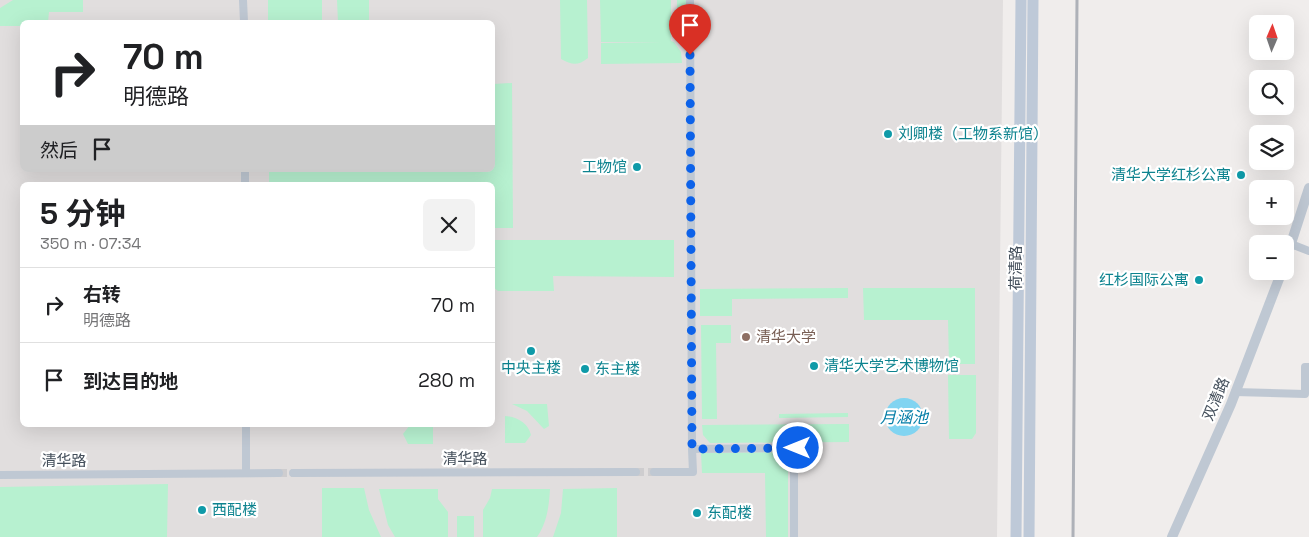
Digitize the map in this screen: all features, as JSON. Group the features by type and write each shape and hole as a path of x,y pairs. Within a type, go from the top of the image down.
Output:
{"main road":[{"name":"荷清路","path":"1016,537 1021,0"},
{"name":"荷清路","path":"1029,537 1033,0"}],"street":[{"path":"243,0 244,20"},
{"path":"654,472 693,472 690,0"},
{"path":"1294,235 1309,188"},
{"path":"1294,245 1309,251"},
{"name":"双清路","path":"1172,537 1236,392 1279,280"},
{"path":"1236,392 1305,394 1305,367 1309,367"},
{"path":"246,427 246,473"},
{"path":"692,449 796,448 794,537"},
{"name":"清华路","path":"293,473 636,472"},
{"name":"清华路","path":"0,475 279,473"}],"shaded area":[{"name":"清华大学","path":"0,0 1003,0 997,537 0,537"}],"green space":[{"path":"13,0 83,0 83,12 49,12 48,20 20,20 20,26 0,26 0,8"},
{"path":"268,0 322,0 322,20 268,20"},
{"path":"337,0 369,0 369,20 338,20"},
{"path":"560,0 587,0 588,58 578,63 561,59"},
{"path":"600,0 671,0 671,41 674,42 681,52 682,63 601,64 601,43 662,42 601,42"},
{"path":"677,0 686,0 687,45 677,19"},
{"path":"512,83 513,228 495,228 495,182 269,182 269,172 495,172 495,84"},
{"path":"495,240 674,240 674,277 553,276 554,291 498,291 495,289"},
{"path":"848,288 848,298 732,299 732,316 700,316 700,289"},
{"path":"863,288 975,288 975,364 949,364 948,320 864,320"},
{"path":"701,325 731,325 731,343 716,343 717,419 702,419"},
{"path":"948,375 976,375 976,433 972,439 949,439"},
{"path":"512,404 547,404 549,426 544,429 527,411"},
{"path":"848,413 848,417 779,418 779,414"},
{"path":"505,416 518,419 525,424 531,435 525,443 505,443"},
{"path":"849,424 849,442 710,443 703,435 702,425"},
{"path":"408,427 433,427 433,444 408,444 403,434"},
{"path":"788,452 788,537 766,537 765,473 702,473 701,453"},
{"path":"168,484 167,537 0,537 0,487"},
{"path":"322,488 364,488 369,510 381,537 322,537"},
{"path":"617,488 617,537 553,537 561,513 563,489"},
{"path":"379,489 438,489 438,499 448,512 448,537 395,537 388,525"},
{"path":"492,489 550,489 547,514 537,537 483,537 483,510 490,498"},
{"path":"457,516 474,516 474,537 457,537"}],"water":[{"name":"月涵池","path":"904,398 917,404 923,417 917,430 904,436 891,430 885,417 891,404"}],"tunnel":[{"path":"636,472 654,472"},
{"path":"279,473 293,473"}],"railway":[{"path":"1073,537 1077,0"}],"place":[{"name":"刘卿楼（工物系新馆）","path":"888,134"},
{"name":"工物馆","path":"637,167"},
{"name":"清华大学红杉公寓","path":"1241,175"},
{"name":"红杉国际公寓","path":"1199,280"},
{"name":"清华大学","path":"746,337"},
{"name":"中央主楼","path":"531,351"},
{"name":"清华大学艺术博物馆","path":"814,366"},
{"name":"东主楼","path":"585,369"},
{"name":"西配楼","path":"202,510"},
{"name":"东配楼","path":"697,513"}],"route":[{"path":"690,55 692,449 798,448"}]}
